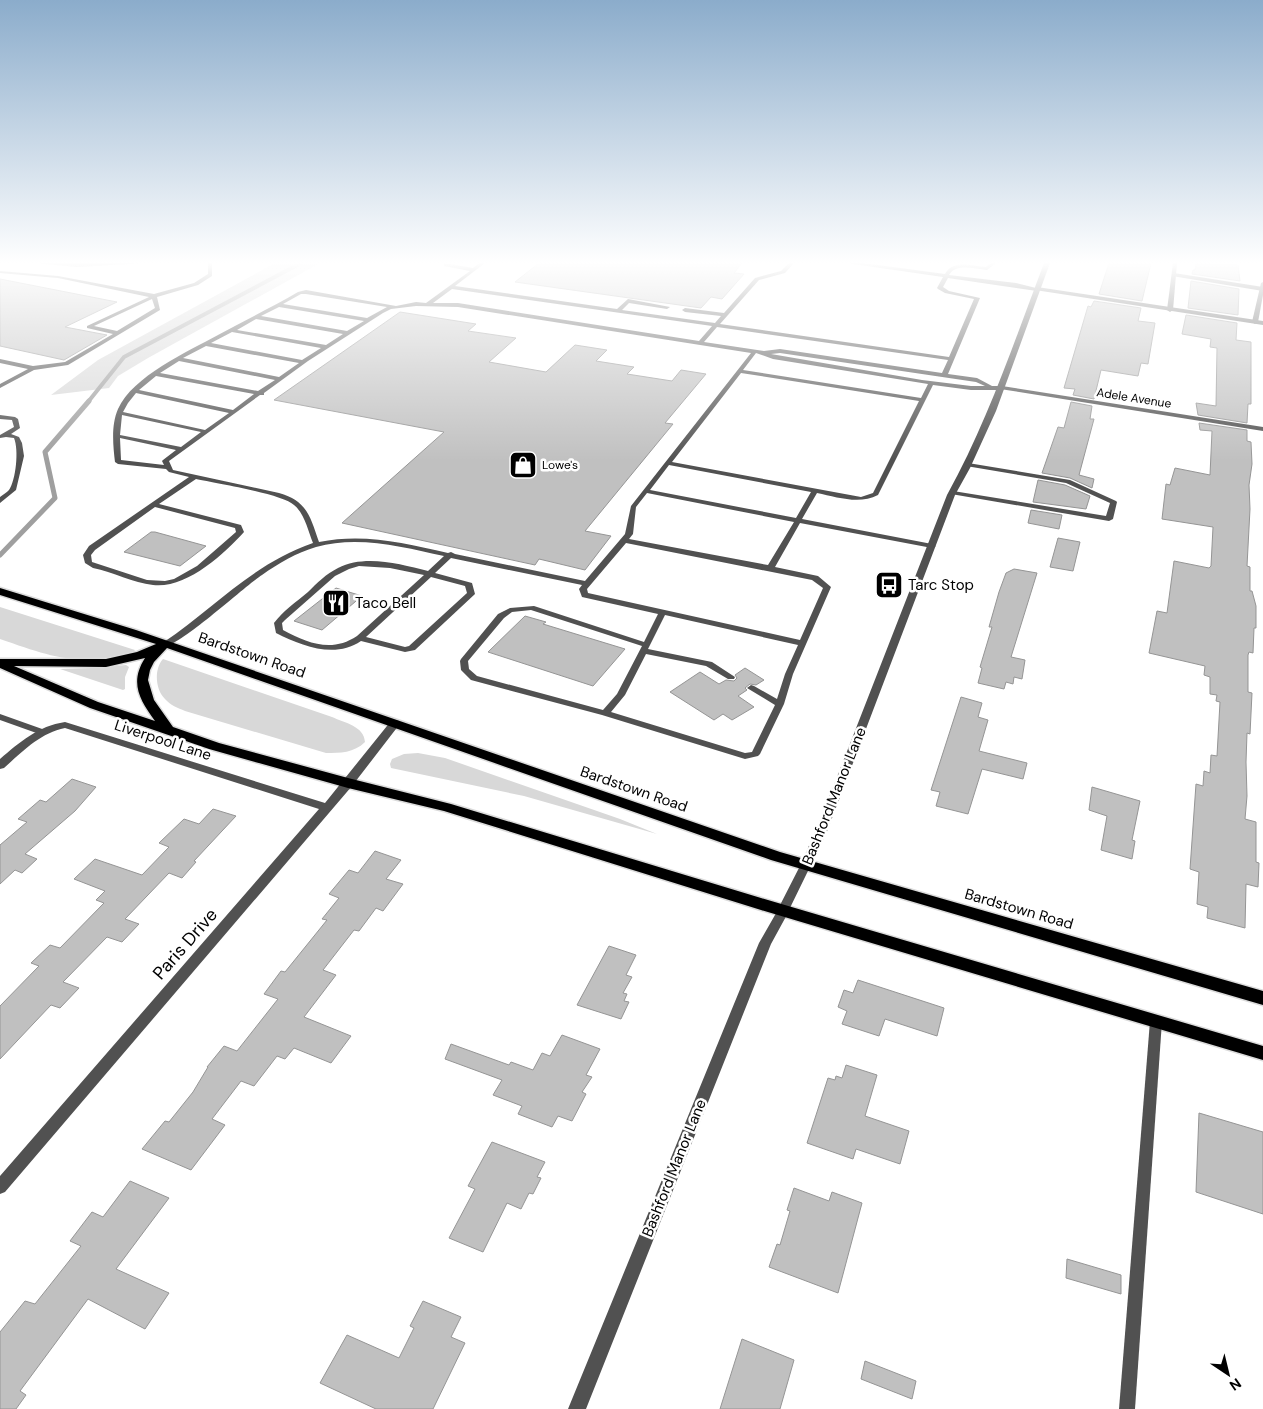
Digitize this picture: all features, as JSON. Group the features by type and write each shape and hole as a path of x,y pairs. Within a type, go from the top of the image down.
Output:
{"main road":[{"name":"Bardstown Road","path":"0,591 167,644 737,844 1263,998"},
{"path":"0,663 106,663 141,655 167,644"},
{"path":"167,644 150,658 142,671 145,697 168,730"},
{"path":"0,663 94,705 214,746 348,783 446,807 1263,1053"}],"street":[{"name":"Bashford Manor Lane","path":"577,1409 765,943 807,866 822,832 953,493 968,465 1002,388 1023,329"},
{"name":"Adele Avenue","path":"1002,388 1263,429"},
{"name":"Paris Drive","path":"0,1187 348,783 395,723"},
{"name":"Liverpool Lane","path":"0,765 42,732 53,726 65,725 326,807"}],"lane":[{"path":"97,329 118,333"},
{"path":"0,361 33,368 66,364 125,329"},
{"path":"324,329 349,333"},
{"path":"317,545 305,516 298,504 291,499 170,471 165,461 262,394 304,362 355,329"},
{"path":"607,329 755,351 773,357 932,382 974,388 989,386 1002,388"},
{"path":"700,343 713,329"},
{"path":"742,329 951,359"},
{"path":"944,376 964,329"},
{"path":"168,467 118,462 117,436 124,402 156,374 178,359 230,330 327,347"},
{"path":"205,344 304,362"},
{"path":"755,351 633,507 630,534 583,589 585,595 802,643"},
{"path":"764,353 780,351 977,380 989,386"},
{"path":"178,359 281,379"},
{"path":"0,386 33,368"},
{"path":"739,370 922,400"},
{"path":"156,374 262,394"},
{"path":"668,462 815,491 861,499 868,498 876,494 932,382"},
{"path":"136,391 235,412"},
{"path":"121,413 207,432"},
{"path":"0,417 16,419 18,428 2,437"},
{"path":"117,436 182,449"},
{"path":"0,501 14,490 21,453 19,442 16,438 2,437"},
{"path":"953,493 1108,518 1114,502 1068,481 968,465"},
{"path":"154,505 238,527 240,532 190,573 180,579 167,582 151,583 90,563 88,555 92,548 194,477"},
{"path":"646,491 932,546"},
{"path":"770,568 815,491"},
{"path":"167,644 189,630 270,566 302,549 317,545 352,540 386,542 451,554 587,584"},
{"path":"624,540 815,578 827,587 802,643 780,704 755,754 745,756 605,714 474,678 465,670 464,661 501,616 510,610 531,608 645,648 709,664 732,677"},
{"path":"360,638 405,650 412,648 471,594 469,584 429,574 375,562 345,567 332,575 285,614 278,623 279,631 288,636 331,649 343,648 360,638 429,574 451,554"},
{"path":"605,714 621,695 663,612"},
{"path":"751,688 780,704"},
{"path":"0,717 42,732"},
{"path":"1127,1409 1156,1021"}],"shaded area":[{"path":"155,329 201,329 118,376 109,388 51,395 98,360"},
{"path":"0,607 135,650 133,653 96,659 65,658 35,651 0,639"},
{"path":"163,659 348,723 361,732 365,742 352,750 326,753 185,711 169,703 159,690 157,673"},
{"path":"126,665 129,667 125,677 125,689 123,690 60,669 92,668"},
{"path":"418,753 445,758 620,819 657,834 524,796 391,768 392,759 404,754"}],"building":[{"path":"0,329 74,329 107,335 64,360 0,346"},
{"name":"Lowe's","path":"376,329 471,329 468,331 516,338 489,362 546,372 575,345 607,350 596,361 634,367 627,374 672,381 681,370 706,374 665,423 673,424 585,531 611,536 585,570 539,559 535,565 342,523 444,432 274,400"},
{"path":"1081,329 1154,329 1148,364 1141,363 1138,376 1101,370 1094,399 1073,395 1075,389 1064,388"},
{"path":"1183,329 1237,329 1236,340 1251,342 1251,404 1248,404 1247,423 1198,415 1196,403 1216,406 1217,348 1210,347 1211,339 1182,334"},
{"path":"1071,402 1092,406 1090,419 1094,419 1079,475 1094,479 1092,488 1070,478 1042,473 1058,427 1064,428"},
{"path":"1199,423 1247,430 1247,441 1251,442 1252,464 1249,485 1250,509 1247,566 1250,567 1250,591 1252,591 1256,606 1256,628 1254,628 1253,653 1249,652 1248,655 1248,692 1252,693 1250,734 1247,733 1245,819 1256,822 1256,862 1259,863 1258,887 1246,884 1245,928 1207,918 1208,907 1197,904 1199,872 1190,869 1196,784 1203,786 1204,771 1210,773 1211,755 1217,756 1220,702 1216,701 1217,695 1210,694 1210,677 1204,675 1205,666 1149,653 1157,611 1167,613 1174,561 1209,568 1211,566 1213,527 1162,519 1166,484 1170,485 1175,468 1210,475 1212,431 1200,430"},
{"path":"1038,480 1065,485 1090,496 1086,509 1033,502"},
{"path":"1031,510 1062,515 1059,529 1028,523"},
{"path":"151,532 206,546 180,566 124,552"},
{"path":"1058,538 1080,542 1073,571 1050,567"},
{"path":"1014,569 1037,573 1011,657 1025,660 1022,679 1014,677 1013,684 1006,682 1004,689 978,683 982,668 980,667 992,627 989,627 999,592 1006,573"},
{"name":"Taco Bell","path":"336,588 362,596 322,630 294,621"},
{"path":"525,616 546,622 543,624 625,649 593,686 488,652"},
{"path":"745,668 764,680 756,685 750,684 745,688 747,690 738,696 754,707 732,720 723,714 714,720 670,692 700,672 719,684 726,680 734,681 737,678 735,675"},
{"path":"961,697 982,703 978,717 988,720 979,751 1027,763 1023,779 982,769 968,814 936,806 940,792 931,790"},
{"path":"72,779 96,787 75,811 25,854 37,859 22,873 15,870 0,884 0,845 27,822 18,819 40,800 46,802"},
{"path":"1092,787 1140,801 1132,840 1135,841 1132,859 1101,850 1107,816 1089,810"},
{"path":"213,809 236,816 194,861 196,862 182,878 169,873 125,919 139,924 122,942 107,937 63,982 79,988 60,1008 51,1005 0,1059 0,1006 39,966 31,963 50,945 60,948 104,903 96,900 105,891 74,879 95,859 142,875 169,847 159,843 184,819 199,824"},
{"path":"375,851 401,860 386,879 403,884 383,911 376,908 359,931 354,930 323,970 336,975 304,1017 351,1036 331,1063 294,1048 285,1059 277,1056 254,1086 241,1081 212,1119 225,1125 191,1170 142,1149 165,1121 169,1122 193,1092 207,1067 224,1046 237,1051 278,999 264,994 281,971 285,972 327,920 322,919 339,898 329,894 349,870 358,873"},
{"path":"609,946 636,955 626,975 632,977 623,993 627,994 624,1001 629,1002 621,1019 577,1005"},
{"path":"858,980 944,1008 937,1036 885,1019 879,1036 842,1024 847,1011 838,1007 844,990 853,993"},
{"path":"562,1035 600,1049 586,1075 592,1077 582,1092 586,1094 572,1121 558,1116 552,1127 518,1114 522,1106 493,1095 502,1080 445,1059 451,1044 509,1065 511,1062 533,1070 542,1053 550,1056"},
{"path":"846,1065 877,1075 865,1116 909,1131 900,1164 856,1149 853,1159 807,1143 828,1078 835,1080 836,1076 842,1078"},
{"path":"1199,1113 1263,1132 1263,1214 1196,1192"},
{"path":"492,1142 545,1162 537,1177 541,1178 533,1194 529,1193 521,1209 507,1203 483,1252 449,1238 475,1189 468,1186"},
{"path":"130,1181 169,1198 116,1269 169,1293 145,1329 88,1299 20,1391 26,1395 16,1409 0,1409 0,1332 25,1301 35,1304 81,1246 70,1241 92,1212 103,1217"},
{"path":"794,1188 829,1201 832,1192 862,1203 838,1293 769,1267 777,1244 780,1245 790,1211 787,1210"},
{"path":"1067,1259 1121,1275 1121,1294 1066,1278"},
{"path":"423,1301 461,1317 451,1337 465,1343 433,1409 376,1409 320,1383 347,1335 399,1358 414,1328 410,1326"},
{"path":"742,1339 794,1360 780,1409 720,1409"},
{"path":"865,1361 916,1381 912,1399 861,1379"}],"waterway":[{"path":"88,402 124,357 177,329"},
{"path":"0,555 55,498 45,452 89,401"}],"place":[{"name":"Lowe's","path":"523,465"},
{"name":"Tarc Stop","path":"889,585"},
{"name":"Taco Bell","path":"336,603"}]}
